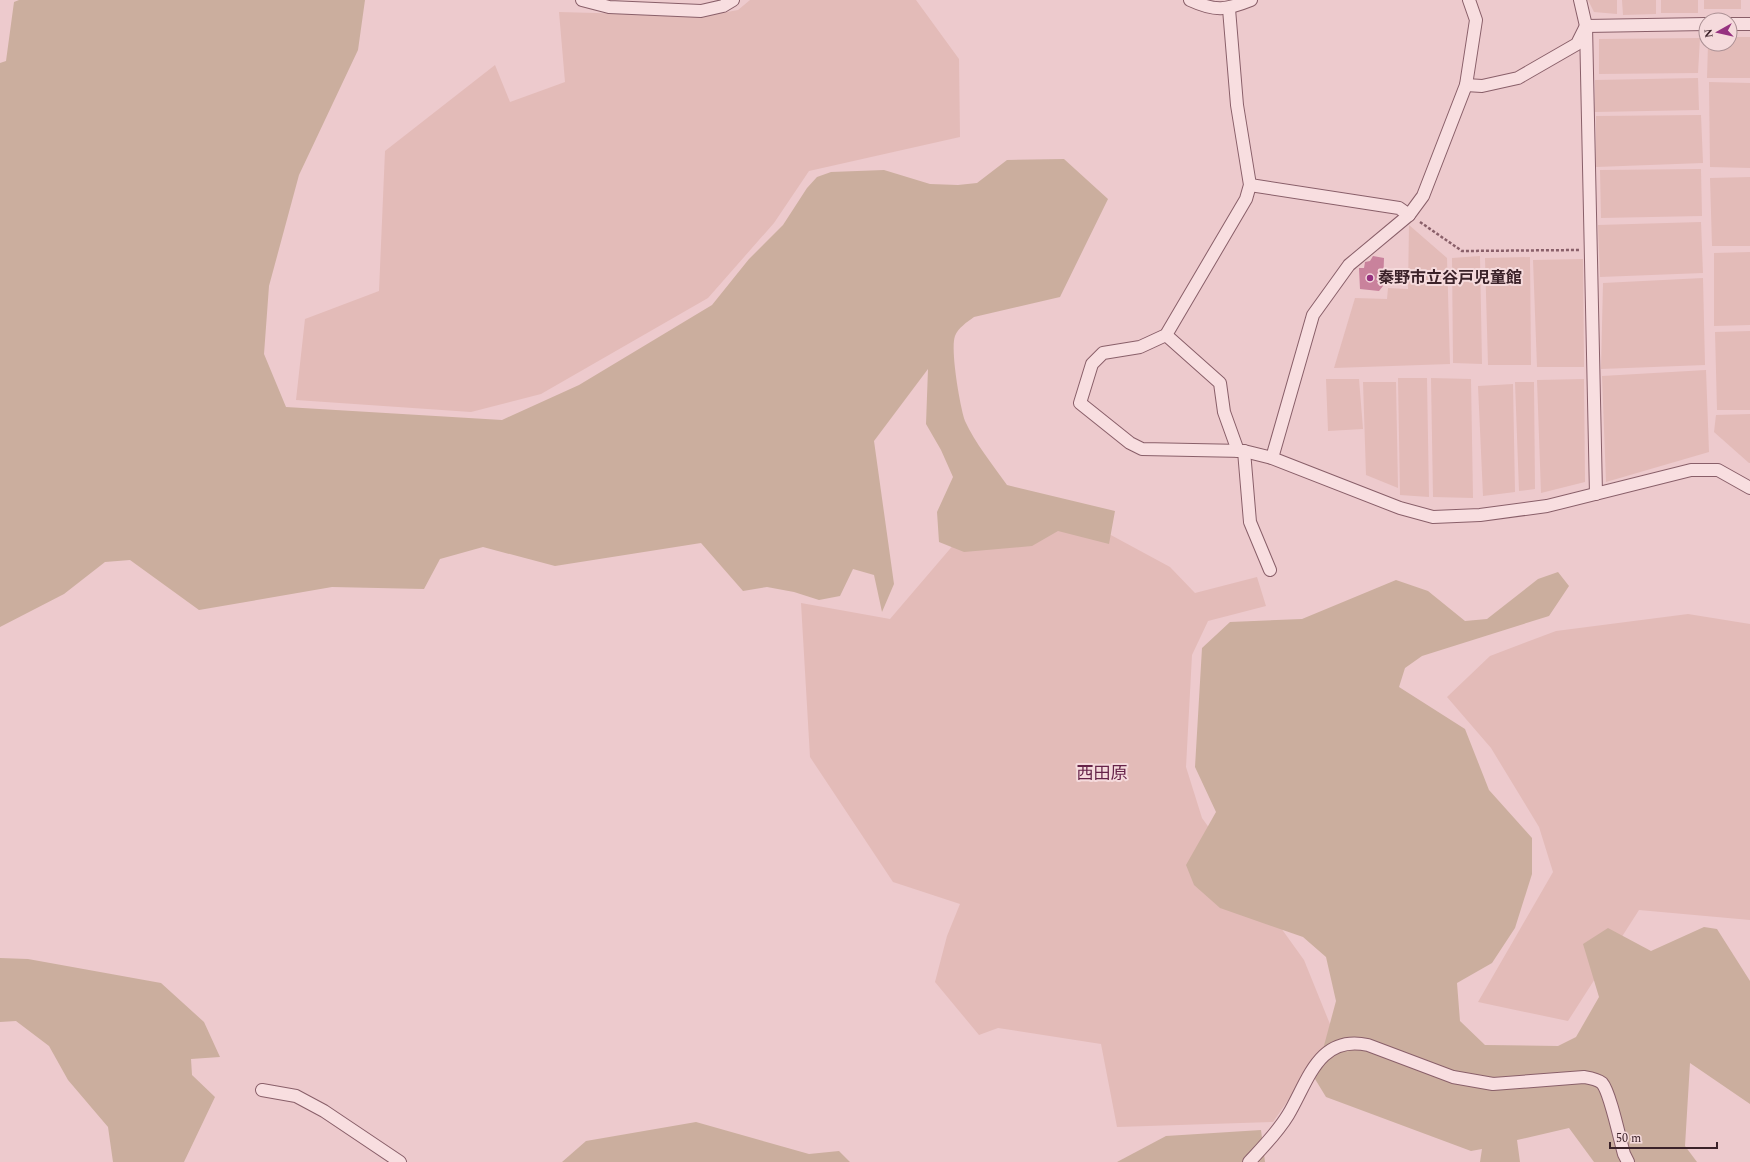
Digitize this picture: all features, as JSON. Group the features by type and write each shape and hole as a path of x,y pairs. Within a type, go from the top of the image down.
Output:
{"street":[{"path":"582,0 609,7 701,11 723,6 733,0"},
{"path":"1190,0 1203,6 1229,9 1252,0"},
{"path":"1272,458 1313,315 1349,265 1410,215 1423,196 1466,85 1476,20 1469,0"},
{"path":"1580,0 1586,26 1596,494"},
{"path":"1229,9 1237,105 1250,186 1246,199 1166,335 1140,347 1103,353 1092,364 1080,403 1130,443 1142,448 1241,451 1272,458 1400,508 1433,517 1480,515 1547,506 1691,470 1718,470 1750,488"},
{"path":"1586,26 1698,24"},
{"path":"1738,24 1750,24"},
{"path":"1466,85 1482,86 1518,78 1577,44 1586,26"},
{"path":"1250,186 1399,208 1410,215"},
{"path":"1166,335 1220,383 1224,412 1241,451 1250,522 1270,570"},
{"path":"1249,1162 1277,1133 1289,1114 1311,1070 1325,1054 1346,1043 1356,1043 1368,1045 1453,1076 1473,1081 1493,1084 1584,1077 1594,1079 1602,1083 1607,1092 1624,1154 1628,1162"},
{"path":"262,1090 296,1096 324,1111 400,1162"}],"path":[{"path":"1410,215 1462,251 1590,250"}],"shaded area":[{"path":"19,0 365,0 358,50 299,175 269,286 264,354 286,407 502,420 579,385 712,305 749,259 783,225 807,188 817,177 831,172 884,170 930,184 958,185 977,183 1007,160 1064,159 1108,199 1060,297 974,317 956,333 954,353 958,391 965,421 969,429 979,446 1007,485 1115,511 1109,544 1058,531 1032,546 964,552 939,542 937,512 953,477 941,450 926,424 928,369 874,441 894,584 882,612 874,575 853,569 840,596 819,600 794,592 767,587 743,591 701,543 555,566 483,547 440,559 424,589 332,587 199,610 130,560 105,562 64,594 0,627 0,63 6,61 14,2"},
{"path":"750,0 916,0 959,59 960,137 809,171 774,223 708,298 541,394 471,412 296,400 305,319 379,291 385,151 495,65 510,102 565,82 559,12 705,16 738,10"},
{"path":"1588,0 1617,0 1617,14 1594,12"},
{"path":"1622,0 1656,0 1656,14 1623,15"},
{"path":"1661,0 1698,0 1698,13 1661,13"},
{"path":"1704,0 1741,0 1741,9 1704,9"},
{"path":"1738,37 1750,37 1750,78 1707,78 1708,52 1738,52"},
{"path":"1698,38 1699,52 1698,73 1599,74 1599,39"},
{"path":"1698,78 1699,110 1595,112 1595,80"},
{"path":"1709,82 1750,83 1750,168 1710,167"},
{"path":"1701,115 1703,163 1596,167 1596,116"},
{"path":"1701,169 1702,216 1601,218 1600,170"},
{"path":"1750,177 1750,246 1712,246 1710,178"},
{"path":"1701,222 1703,273 1600,277 1598,225"},
{"path":"1409,225 1447,258 1450,364 1334,368 1355,298 1387,299 1388,288 1408,289"},
{"path":"1750,252 1750,325 1714,326 1714,253"},
{"path":"1480,256 1482,364 1453,363 1452,258"},
{"path":"1530,257 1531,365 1488,365 1485,258"},
{"path":"1583,259 1584,367 1537,367 1533,260"},
{"path":"1703,278 1705,365 1601,369 1603,283"},
{"path":"1750,331 1750,410 1717,410 1715,332"},
{"path":"1706,370 1709,452 1606,482 1602,376"},
{"path":"1398,378 1427,378 1429,497 1400,495"},
{"path":"1431,378 1471,379 1473,498 1433,497"},
{"path":"1326,379 1359,379 1363,429 1328,431"},
{"path":"1584,379 1585,482 1541,493 1537,380"},
{"path":"1363,382 1396,382 1398,488 1366,475"},
{"path":"1515,382 1534,382 1535,489 1519,491"},
{"path":"1513,384 1515,492 1483,496 1478,386"},
{"path":"1750,414 1749,463 1714,432 1716,415"},
{"path":"1026,527 1109,534 1170,567 1195,593 1257,577 1266,606 1208,621 1192,655 1186,767 1202,818 1304,960 1334,1034 1273,1122 1117,1127 1101,1044 998,1028 979,1035 935,982 947,936 960,904 893,882 810,757 801,603 890,619 967,529"},
{"path":"1558,572 1569,586 1549,616 1422,656 1405,668 1399,687 1465,729 1489,790 1532,838 1532,874 1515,928 1492,963 1457,983 1460,1021 1485,1045 1558,1046 1576,1037 1599,997 1583,944 1608,928 1651,951 1704,927 1717,929 1750,981 1750,1104 1690,1063 1685,1146 1697,1162 1594,1162 1569,1128 1517,1140 1520,1162 1480,1162 1482,1149 1471,1151 1326,1097 1315,1079 1336,1001 1326,957 1303,937 1220,908 1194,885 1186,865 1216,812 1195,767 1202,648 1230,622 1302,619 1396,580 1428,591 1465,621 1487,619 1538,579"},
{"path":"1688,614 1750,624 1750,920 1639,910 1568,1021 1478,1002 1553,872 1539,827 1491,748 1447,697 1490,656 1556,631"},
{"path":"0,958 28,959 161,983 204,1022 220,1057 191,1059 192,1075 215,1097 184,1162 113,1162 108,1127 68,1080 49,1046 16,1021 0,1022"},
{"path":"696,1122 809,1154 839,1151 850,1162 562,1162 586,1141"},
{"path":"1261,1130 1265,1162 1117,1162 1166,1136"}],"building":[{"name":"秦野市立谷戸児童館","path":"1373,256 1384,258 1383,286 1379,291 1360,289 1359,268 1364,268 1365,262 1370,261"}],"place":[{"name":"秦野市立谷戸児童館","path":"1370,278"}],"district":[{"name":"西田原","path":"1102,774"}]}
